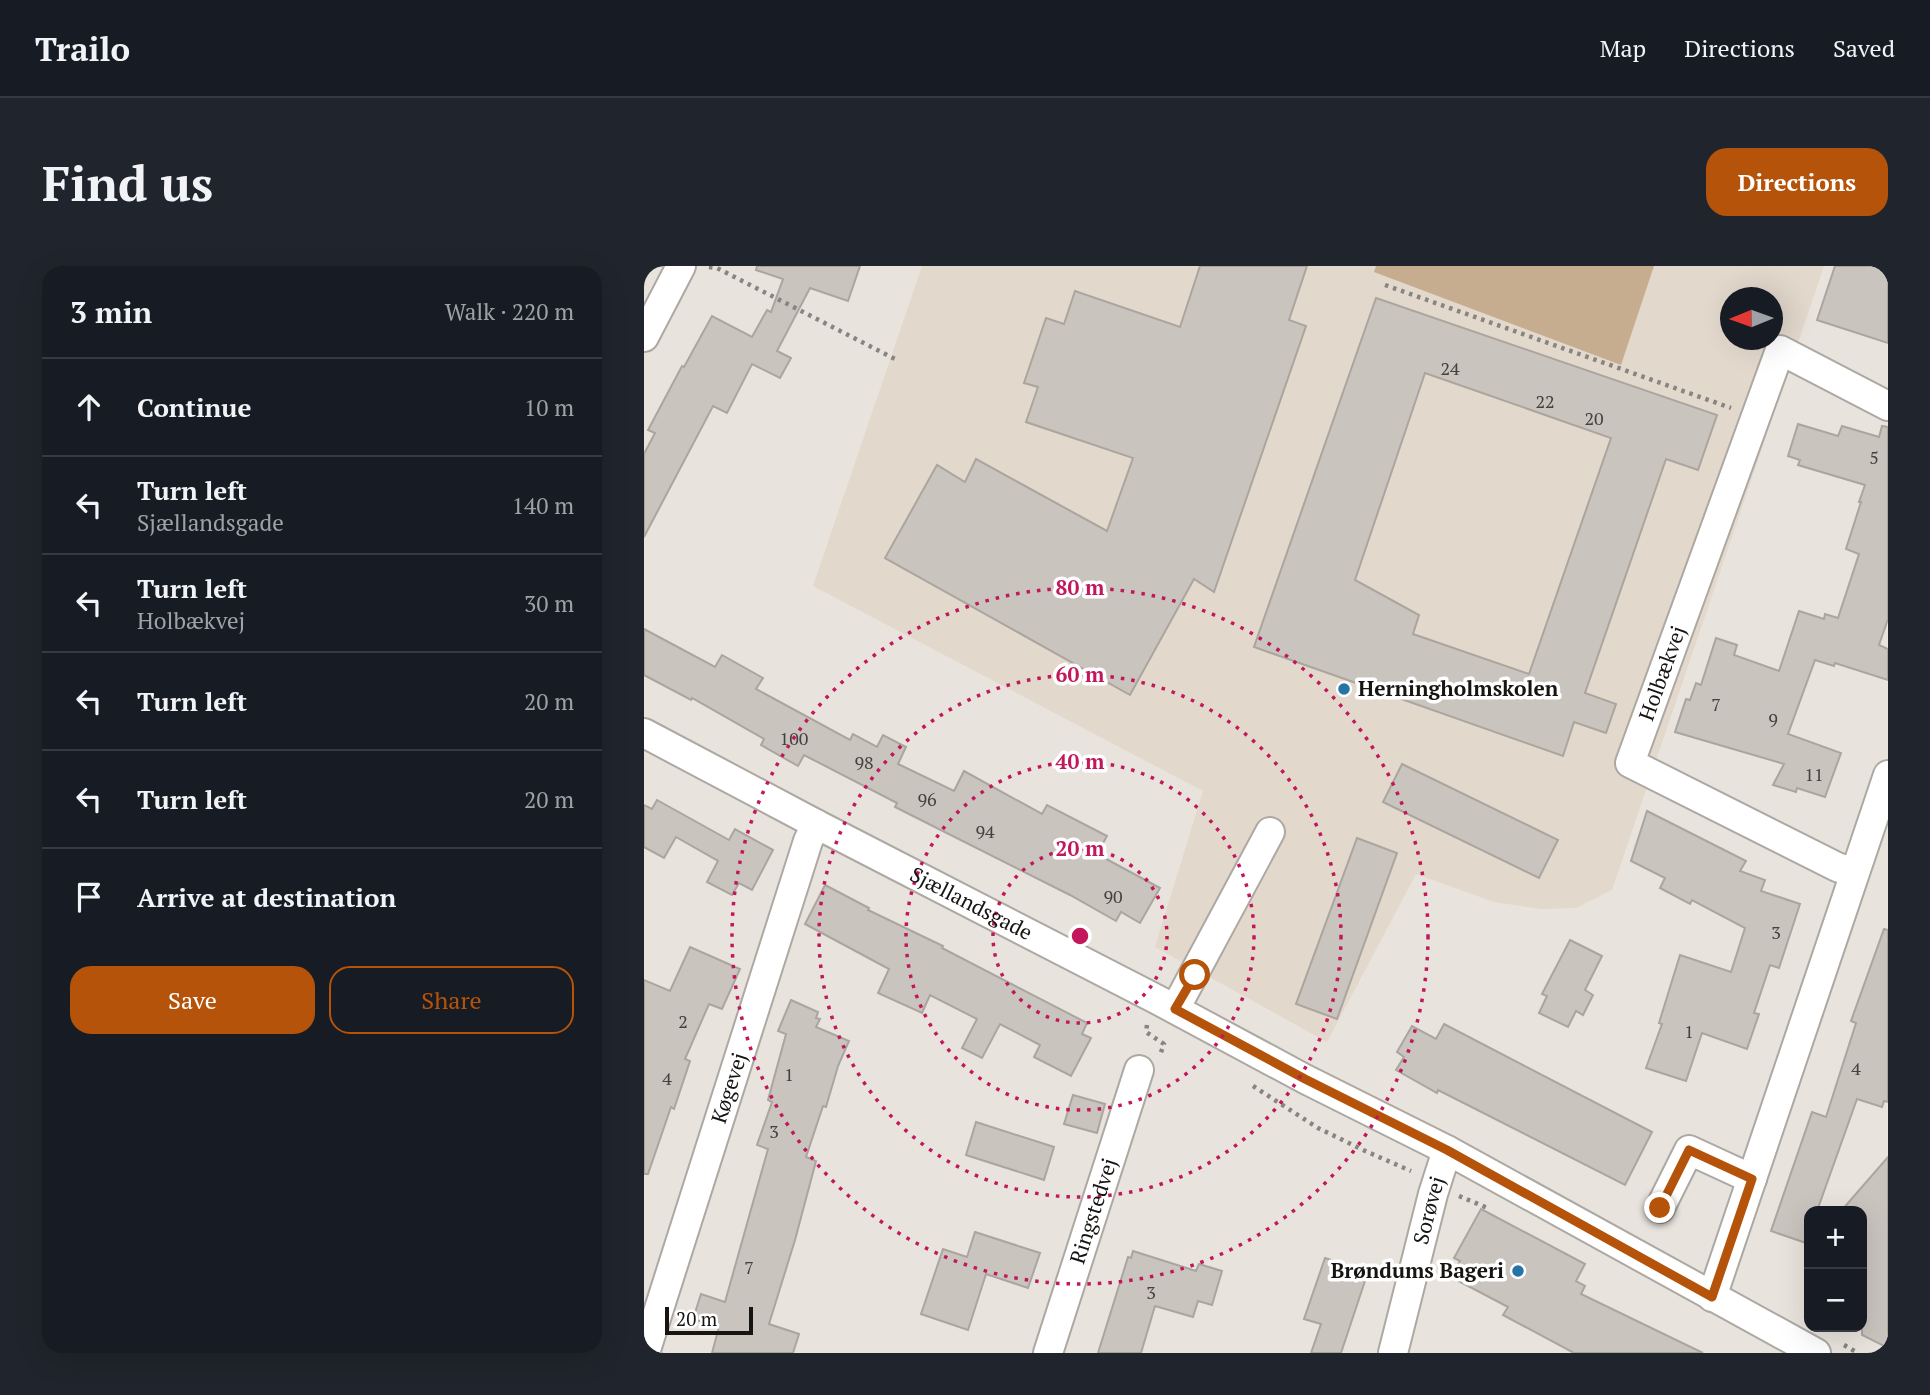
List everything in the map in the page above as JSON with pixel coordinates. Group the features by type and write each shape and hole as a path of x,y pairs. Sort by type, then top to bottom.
{"street":[{"path":"644,337 681,266"},
{"name":"Holbækvej","path":"1854,873 1837,867 1630,763 1780,350 1888,406"},
{"name":"Sjællandsgade","path":"644,733 1305,1079 1447,1150 1816,1353"},
{"path":"1712,1297 1888,775"},
{"name":"Køgevej","path":"645,1353 808,841 816,824"},
{"path":"1175,1009 1270,832"},
{"name":"Ringstedvej","path":"1048,1353 1139,1070"},
{"name":"Sorøvej","path":"1392,1353 1447,1150"},
{"path":"1660,1208 1689,1150 1752,1179"}],"path":[{"path":"704,266 717,268 899,361"},
{"path":"1385,285 1756,417"}],"shaded area":[{"name":"Herningholmskolen","path":"922,266 1824,266 1612,890 1576,908 1541,909 1494,902 1416,874 1327,1042 1155,947 1203,791 813,586"},
{"path":"1376,266 1654,266 1621,365 1374,272"}],"building":[{"path":"757,266 860,266 848,301 810,288 777,351 791,358 780,378 752,364 727,413 713,406 644,537 644,454 655,433 648,430 712,316 752,337 767,310 771,312 783,279 756,270"},
{"path":"1200,266 1307,266 1289,320 1306,326 1214,592 1194,579 1130,695 885,558 937,465 965,482 976,459 1107,531 1133,458 1026,422 1038,387 1024,383 1046,318 1064,324 1075,291 1180,327"},
{"path":"1835,266 1888,266 1888,343 1817,320"},
{"path":"1376,298 1717,415 1698,470 1666,459 1585,693 1616,704 1606,733 1574,722 1563,756 1254,647","holes":["1425,373 1611,438 1529,674 1413,634 1419,615 1355,580"]},
{"path":"1798,424 1838,436 1842,426 1879,437 1882,426 1888,427 1888,619 1879,645 1888,649 1888,680 1835,663 1834,666 1815,660 1788,734 1841,753 1825,797 1797,788 1796,792 1773,785 1784,764 1675,732 1686,699 1690,700 1696,683 1701,685 1716,638 1737,645 1734,655 1779,671 1799,611 1824,619 1825,614 1838,618 1859,554 1846,549 1865,485 1798,465 1800,460 1788,456"},
{"path":"644,629 715,667 722,655 763,678 756,689 850,740 853,734 877,747 883,735 906,747 898,764 954,791 964,771 1042,814 1047,805 1107,836 1097,854 1160,888 1140,923 1121,912 1116,921 895,807 897,803 804,755 798,766 761,745 764,739 692,698 691,700 644,675"},
{"path":"1402,764 1558,840 1539,878 1383,802"},
{"path":"657,800 729,840 735,829 773,850 752,890 739,883 732,895 707,882 718,861 676,837 664,858 644,847 644,805 652,809"},
{"path":"1647,811 1746,861 1740,871 1765,880 1761,891 1800,904 1779,968 1770,965 1754,1013 1759,1014 1747,1049 1702,1033 1686,1081 1646,1068 1662,1024 1659,1023 1680,955 1731,972 1745,928 1692,900 1690,904 1660,888 1665,878 1631,861"},
{"path":"1357,838 1397,853 1337,1019 1296,1004"},
{"path":"825,885 1087,1023 1082,1034 1091,1038 1071,1076 1034,1057 1040,1045 1000,1024 982,1058 962,1048 977,1019 930,995 922,1013 878,993 889,969 805,924"},
{"path":"1884,929 1888,930 1888,1102 1884,1101 1882,1107 1857,1099 1819,1206 1804,1206 1804,1242 1771,1231 1812,1112 1826,1117 1856,1023 1851,1021"},
{"path":"1570,940 1602,956 1585,990 1593,995 1583,1015 1576,1011 1568,1027 1539,1013 1547,996 1542,994"},
{"path":"690,947 740,969 722,1009 709,1004 685,1059 690,1061 674,1109 671,1107 648,1174 644,1174 644,980 670,991"},
{"path":"791,1000 818,1012 816,1018 820,1019 816,1027 849,1041 806,1157 816,1161 769,1324 799,1334 793,1353 712,1353 719,1327 693,1319 701,1294 725,1302 768,1149 757,1145 772,1102 768,1100 786,1034 778,1031"},
{"path":"1444,1024 1652,1132 1625,1185 1438,1090 1437,1093 1396,1070 1404,1057 1397,1052 1412,1026 1436,1039"},
{"path":"1073,1095 1105,1104 1097,1133 1064,1124"},
{"path":"976,1122 1054,1147 1044,1180 966,1155"},
{"path":"1888,1157 1888,1348 1862,1335 1862,1332 1867,1332 1867,1206 1845,1206"},
{"name":"Brøndums Bageri","path":"1481,1209 1585,1264 1576,1281 1585,1286 1581,1294 1703,1353 1574,1353 1503,1315 1508,1307 1451,1277 1460,1261 1454,1258"},
{"path":"975,1232 1040,1253 1028,1288 986,1274 968,1330 921,1314 943,1249 967,1257"},
{"path":"1133,1251 1196,1271 1199,1264 1222,1271 1212,1305 1198,1301 1193,1317 1155,1306 1141,1353 1098,1353 1128,1257 1131,1258"},
{"path":"1325,1258 1368,1272 1341,1353 1311,1353 1321,1324 1304,1319"}],"place":[{"name":"Herningholmskolen","path":"1344,689"},
{"name":"Brøndums Bageri","path":"1518,1271"}],"route":[{"path":"1195,975 1175,1009 1305,1079 1447,1150 1712,1297 1752,1179 1689,1150 1660,1208"}]}
